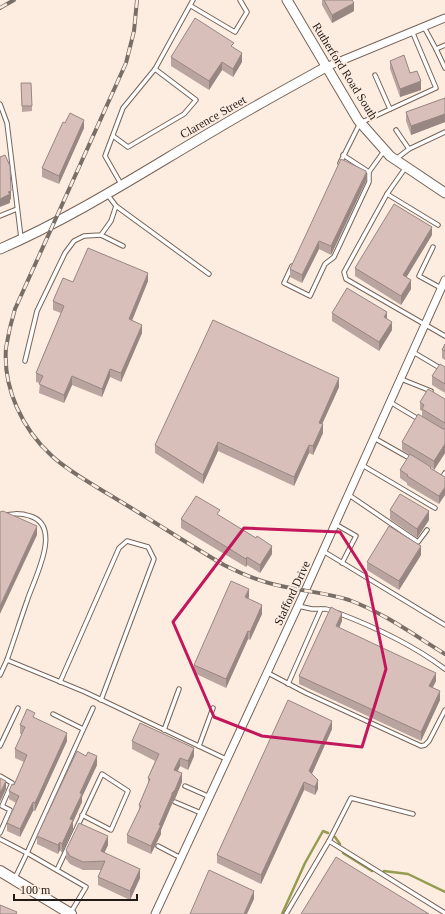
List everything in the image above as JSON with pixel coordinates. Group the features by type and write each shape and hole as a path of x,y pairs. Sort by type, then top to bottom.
{"main road":[{"path":"0,871 71,914"}],"street":[{"name":"Rutherford Road South","path":"287,0 360,123 384,150 406,167 445,193"},
{"name":"Clarence Street","path":"0,249 21,240 107,193 218,127 326,67 445,18"},
{"name":"Stafford Drive","path":"155,914 268,673 445,280"}],"lane":[{"path":"121,185 105,156 112,136 123,108 155,69 193,0"},
{"path":"191,6 234,32 247,12 240,0"},
{"path":"424,27 445,68"},
{"path":"338,168 343,155 360,123 436,88 412,31"},
{"path":"436,49 445,45"},
{"path":"112,136 128,146 184,114 196,100 155,69"},
{"path":"375,76 390,109"},
{"path":"0,104 7,123 21,240"},
{"path":"396,130 409,149"},
{"path":"395,159 409,149 445,132"},
{"path":"294,262 284,283 310,296 325,264 334,257 369,182 369,172 384,150"},
{"path":"343,155 369,172"},
{"path":"406,167 387,194 344,272 346,279 445,336"},
{"path":"107,193 116,206 209,274"},
{"path":"387,194 438,225"},
{"path":"101,235 111,221 116,206"},
{"path":"0,216 17,209"},
{"path":"25,361 37,311 65,253 74,241 84,236 101,235 123,246"},
{"path":"433,247 419,276 442,288"},
{"path":"413,352 445,371"},
{"path":"401,379 433,393"},
{"path":"390,402 427,424"},
{"path":"374,438 415,462"},
{"path":"362,465 435,508"},
{"path":"436,474 442,478 445,473"},
{"path":"349,495 418,542 427,530"},
{"path":"0,517 5,515 24,514 36,518 44,526 45,535 45,546 41,566 27,601 7,660 0,675"},
{"path":"335,524 356,536 342,563"},
{"path":"60,682 119,548 127,541 148,547 154,558 101,700"},
{"path":"323,551 445,625"},
{"path":"298,606 312,609 326,609 367,624 432,659 445,669"},
{"path":"288,684 322,609"},
{"path":"7,660 101,700 227,760"},
{"path":"268,673 288,684 421,746 425,745 429,741 445,710"},
{"path":"164,730 179,689"},
{"path":"0,746 18,708"},
{"path":"15,880 93,708"},
{"path":"199,746 213,708"},
{"path":"52,714 84,729"},
{"path":"57,870 82,815 102,774 128,791 110,830 82,815"},
{"path":"0,776 12,783 2,806 10,810 0,833"},
{"path":"185,786 210,797"},
{"path":"286,914 329,841 351,798 413,814"},
{"path":"175,802 202,814"},
{"path":"0,839 86,887 71,914"},
{"path":"329,841 445,913"},
{"path":"158,846 181,858"}],"highlighted area":[{"path":"244,528 340,532 366,573 386,669 362,747 262,736 214,717 173,622"}],"building":[{"path":"324,0 352,0 354,3 332,15"},
{"path":"195,18 234,43 231,46 242,53 233,69 222,62 209,81 171,57"},
{"path":"404,55 410,73 417,71 421,81 400,89 390,61"},
{"path":"21,83 31,83 32,106 22,106"},
{"path":"445,98 445,114 411,126 406,112"},
{"path":"70,113 84,120 59,176 42,168 63,122 65,123"},
{"path":"5,155 10,166 11,191 8,192 10,194 0,199 0,157"},
{"path":"341,159 366,171 366,173 331,246 319,241 302,275 290,269"},
{"path":"394,204 432,227 403,275 411,280 401,296 355,268"},
{"path":"88,248 148,273 129,319 142,325 121,373 110,369 102,389 72,376 64,395 39,384 43,376 36,373 64,306 53,301 63,278 73,282"},
{"path":"347,288 387,312 384,317 392,322 379,342 332,313"},
{"path":"213,320 339,378 319,423 323,424 313,446 309,445 294,477 218,442 203,475 155,445"},
{"path":"445,344 445,351 442,350"},
{"path":"440,364 445,367 445,384 432,376"},
{"path":"428,389 445,399 445,423 422,409 424,405 420,402"},
{"path":"418,414 445,429 445,444 434,461 402,442"},
{"path":"410,454 445,477 445,487 439,496 400,470"},
{"path":"400,494 429,511 417,529 390,510"},
{"path":"196,496 220,510 217,514 272,546 260,565 247,557 246,559 181,519"},
{"path":"3,511 37,526 0,606 0,512"},
{"path":"389,526 421,546 399,581 367,562"},
{"path":"231,581 249,589 245,597 262,605 250,632 248,631 226,679 194,665"},
{"path":"331,607 342,613 336,626 436,673 429,686 440,691 421,732 299,676"},
{"path":"288,700 332,721 309,771 318,780 315,787 304,782 261,875 217,855"},
{"path":"27,709 35,713 33,717 67,733 35,803 33,802 20,829 7,823 19,796 9,791 12,784 14,785 27,755 15,749 25,727 20,725"},
{"path":"140,723 194,748 188,761 180,758 174,770 182,773 175,790 172,793 159,825 161,825 151,846 127,835 141,806 139,805 150,779 148,778 159,754 132,741"},
{"path":"77,751 86,756 88,752 97,756 70,819 73,820 62,844 60,842 58,845 37,836"},
{"path":"0,778 6,781 0,793"},
{"path":"79,823 108,836 101,851 140,869 130,891 98,877 105,861 83,862 70,856 66,850"},
{"path":"336,857 429,914 301,914"},
{"path":"209,870 254,891 244,914 190,914"},
{"path":"0,905 17,912 16,914 0,914"}],"waterway":[{"path":"282,914 305,863 323,831 328,833"},
{"path":"335,837 340,844"},
{"path":"343,853 372,871"},
{"path":"384,871 408,874 445,892"}],"railway":[{"path":"0,8 14,0"},
{"path":"137,0 134,31 126,63 15,309 6,348 6,363 11,393 23,421 41,445 68,469 224,565 244,575 266,582 349,600 362,605 387,618 445,654"}]}
